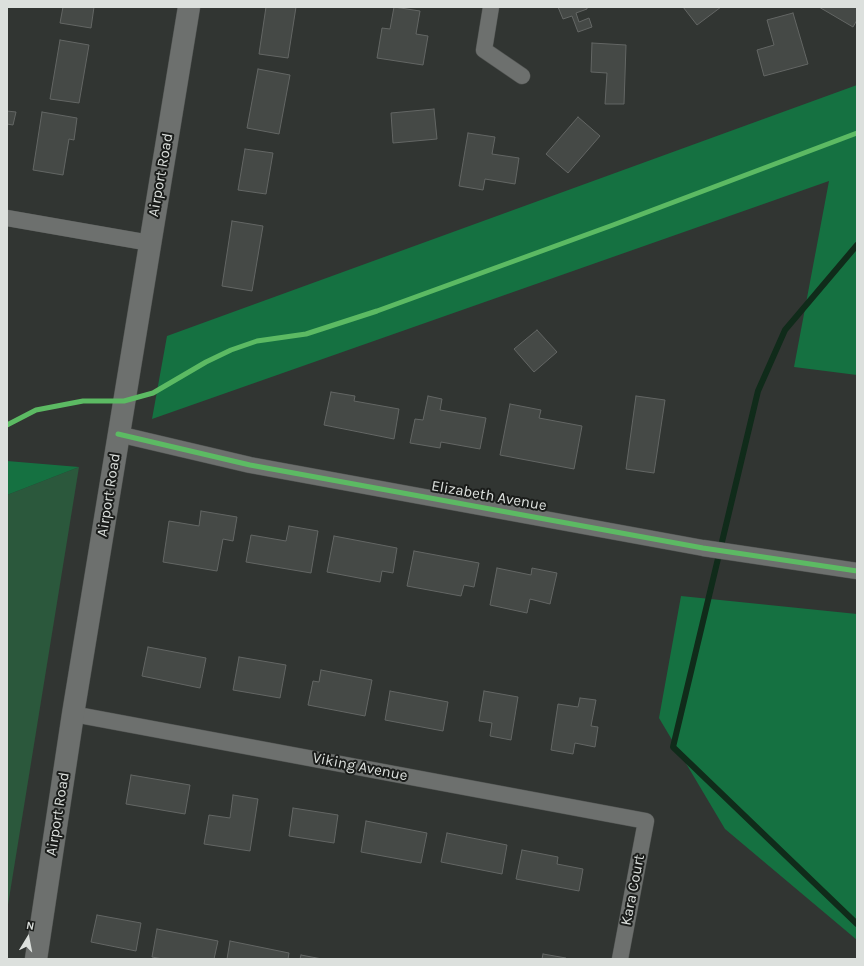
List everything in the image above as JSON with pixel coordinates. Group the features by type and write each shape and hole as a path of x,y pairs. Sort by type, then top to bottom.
{"main road":[{"name":"Airport Road","path":"36,959 73,714 118,434 189,7"}],"street":[{"path":"491,7 484,50 522,76"},
{"path":"7,218 150,243"},
{"name":"Elizabeth Avenue","path":"118,434 250,465 703,548 857,570"},
{"name":"Viking Avenue","path":"73,714 646,821"},
{"name":"Kara Court","path":"620,959 646,821"}],"green space":[{"path":"857,85 857,375 794,367 829,181 152,419 167,336"},
{"path":"7,461 79,467 7,495"},
{"path":"79,467 7,911 7,495"},
{"path":"681,596 857,614 857,940 725,829 659,718"}],"building":[{"path":"63,7 94,7 91,28 60,23"},
{"path":"266,7 296,7 288,58 259,54"},
{"path":"394,7 420,11 416,34 428,36 423,65 377,58 382,28 390,29"},
{"path":"558,7 587,7 587,9 576,13 579,22 589,18 592,27 578,32 572,16 563,19"},
{"path":"683,7 721,7 697,25"},
{"path":"819,7 857,7 857,20 853,27"},
{"path":"793,13 808,64 764,76 757,50 774,45 767,20"},
{"path":"60,40 89,45 79,103 50,99"},
{"path":"592,43 626,45 624,104 605,104 607,73 591,72"},
{"path":"258,69 290,75 279,134 247,128"},
{"path":"434,109 437,139 393,143 391,113"},
{"path":"7,111 16,112 13,125 7,124"},
{"path":"42,112 77,118 74,140 69,139 63,175 33,170"},
{"path":"578,117 600,136 568,173 546,154"},
{"path":"468,133 495,137 492,154 519,158 515,184 485,179 483,190 459,186"},
{"path":"245,149 273,153 266,194 238,190"},
{"path":"232,221 263,226 252,291 222,286"},
{"path":"537,330 557,352 534,372 514,349"},
{"path":"331,392 355,396 354,401 399,409 394,439 324,425"},
{"path":"428,396 442,399 440,410 486,418 480,449 441,442 440,448 410,443 415,419 423,420"},
{"path":"636,396 665,400 654,473 626,469"},
{"path":"510,404 541,410 539,418 582,426 574,469 500,455"},
{"path":"201,511 237,517 233,541 223,539 217,571 163,562 169,521 199,526"},
{"path":"289,526 318,531 311,573 246,562 251,535 286,541"},
{"path":"334,536 397,548 393,573 382,571 380,582 327,572"},
{"path":"414,551 479,563 474,587 464,585 461,596 407,586"},
{"path":"497,568 531,575 532,568 557,573 550,604 530,599 527,613 490,605"},
{"path":"148,647 206,658 200,688 142,676"},
{"path":"239,657 286,665 280,698 233,690"},
{"path":"321,670 372,680 365,716 308,705 313,681 319,682"},
{"path":"390,691 448,702 443,731 385,720"},
{"path":"484,691 518,697 511,740 490,736 492,723 479,721"},
{"path":"580,698 596,700 591,726 598,727 595,747 575,743 573,754 551,750 558,704 578,707"},
{"path":"131,775 190,785 185,814 126,804"},
{"path":"233,795 258,799 250,851 204,844 209,815 230,818"},
{"path":"293,808 338,815 334,843 289,836"},
{"path":"366,821 427,833 421,863 361,852"},
{"path":"447,833 507,845 502,874 441,862"},
{"path":"522,850 558,857 557,864 583,869 579,891 516,879"},
{"path":"97,915 141,923 136,951 91,942"},
{"path":"157,929 218,941 214,959 163,959 152,957"},
{"path":"230,941 289,953 288,959 227,959"},
{"path":"543,954 566,958 566,959 542,959"},
{"path":"301,955 322,959 300,959"}],"waterway":[{"path":"857,245 785,330 758,391 673,747 857,924"}],"cycle path":[{"path":"7,425 36,410 83,401 124,401 153,393 206,362 231,350 257,341 306,334 377,311 613,225 857,133"},
{"path":"118,434 250,465 703,548 857,571"}]}
